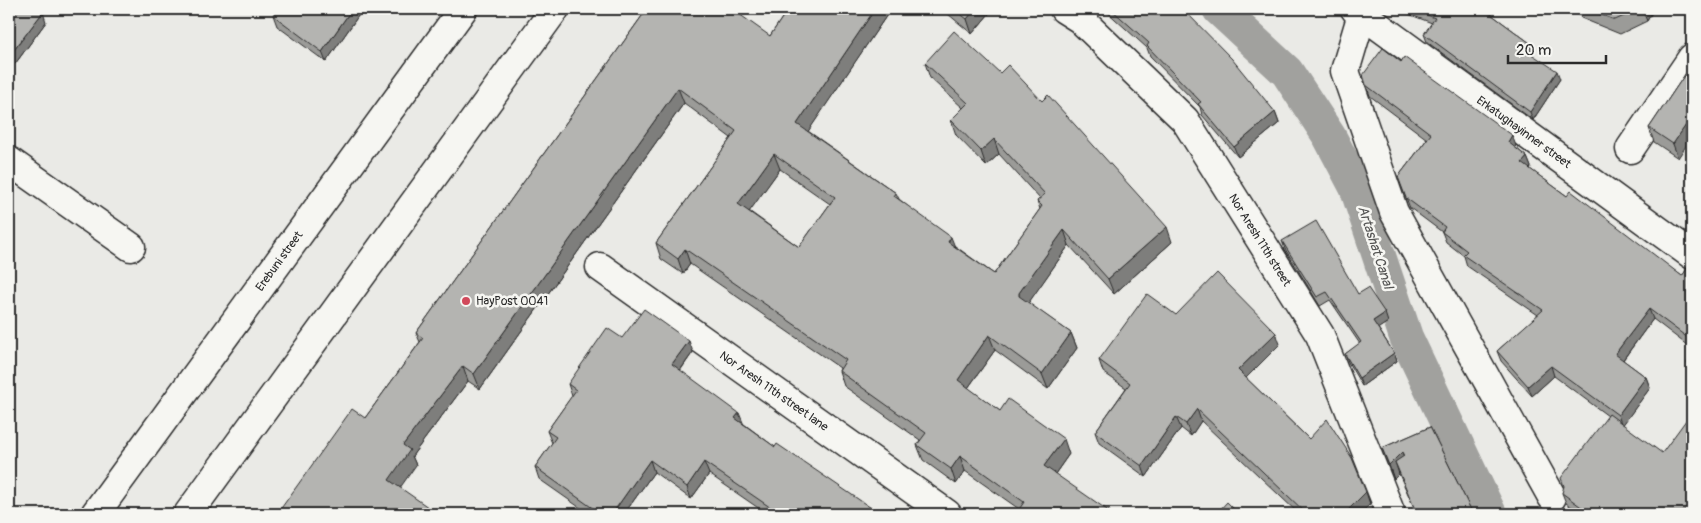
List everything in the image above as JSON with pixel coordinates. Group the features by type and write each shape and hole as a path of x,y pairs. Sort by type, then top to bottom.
{"street":[{"name":"Erebuni street","path":"94,514 463,9"},
{"path":"188,514 555,9"},
{"name":"Nor Aresh 11th street","path":"1064,9 1080,19 1185,120 1320,335 1391,514"},
{"path":"1359,11 1345,71 1394,212 1552,497"},
{"name":"Erkatughayinner street","path":"1359,11 1692,255"},
{"path":"1630,149 1692,58"},
{"path":"9,162 131,247"},
{"name":"Nor Aresh 11th street lane","path":"600,267 947,514"}],"building":[{"path":"9,9 39,9 43,12 11,54 9,52"},
{"path":"278,9 352,9 322,52 273,15"},
{"path":"647,9 732,9 770,36 788,9 875,9 797,124 896,193 894,196 951,237 948,242 994,274 1042,206 1037,201 1045,194 994,139 981,151 951,120 968,103 925,63 954,31 1000,73 1008,65 1042,101 1048,95 1167,227 1108,279 1064,230 1019,293 1019,296 1071,333 1042,374 989,335 958,380 1000,411 1008,399 1064,439 1044,466 1113,514 1016,514 1024,502 960,456 951,469 917,445 926,433 839,371 846,360 685,249 678,259 656,243 736,131 678,88 474,374 463,366 403,445 410,450 389,480 438,514 277,514 352,409 365,418 423,338 416,333","holes":["774,154 835,197 799,247 738,204"]},
{"path":"954,9 975,9 967,19"},
{"path":"1111,9 1183,9 1232,59 1275,112 1234,147 1198,104 1201,102 1147,46 1149,43"},
{"path":"1411,9 1484,9 1530,43 1527,51 1557,71 1530,112 1424,34 1435,18"},
{"path":"1586,9 1640,9 1615,20"},
{"path":"1383,48 1401,62 1404,57 1512,135 1508,142 1527,157 1522,163 1567,196 1571,191 1682,276 1692,262 1692,341 1649,309 1615,354 1646,377 1618,415 1551,366 1528,386 1497,351 1543,310 1463,255 1467,251 1442,232 1445,227 1406,198 1398,177 1431,134 1366,85 1363,75"},
{"path":"1692,64 1692,116 1673,144 1649,128"},
{"path":"1316,221 1358,294 1368,288 1385,313 1373,321 1394,353 1359,378 1345,354 1361,342 1327,292 1317,297 1282,241"},
{"path":"1217,273 1276,333 1238,370 1309,439 1327,419 1352,458 1366,492 1344,514 1307,514 1197,409 1186,424 1176,417 1142,466 1095,432 1130,383 1099,360 1147,294 1176,315"},
{"path":"644,309 689,341 672,364 739,413 735,418 775,447 777,444 880,514 780,514 704,462 687,487 650,460 612,514 601,514 535,467 556,437 547,431 576,390 568,384 607,328 622,338"},
{"path":"1692,355 1692,367 1687,363"},
{"path":"1692,412 1692,514 1591,514 1562,493 1564,486 1561,478 1609,414 1662,453"},
{"path":"1430,427 1473,514 1414,514 1416,512 1395,462 1404,456 1402,452 1389,465 1382,448"},
{"path":"1227,502 1239,514 1216,514"}],"waterway":[{"name":"Artashat Canal","path":"1219,9 1287,72 1329,136 1356,187 1406,337 1490,514"}],"place":[{"name":"HayPost 0041","path":"466,301"}]}
